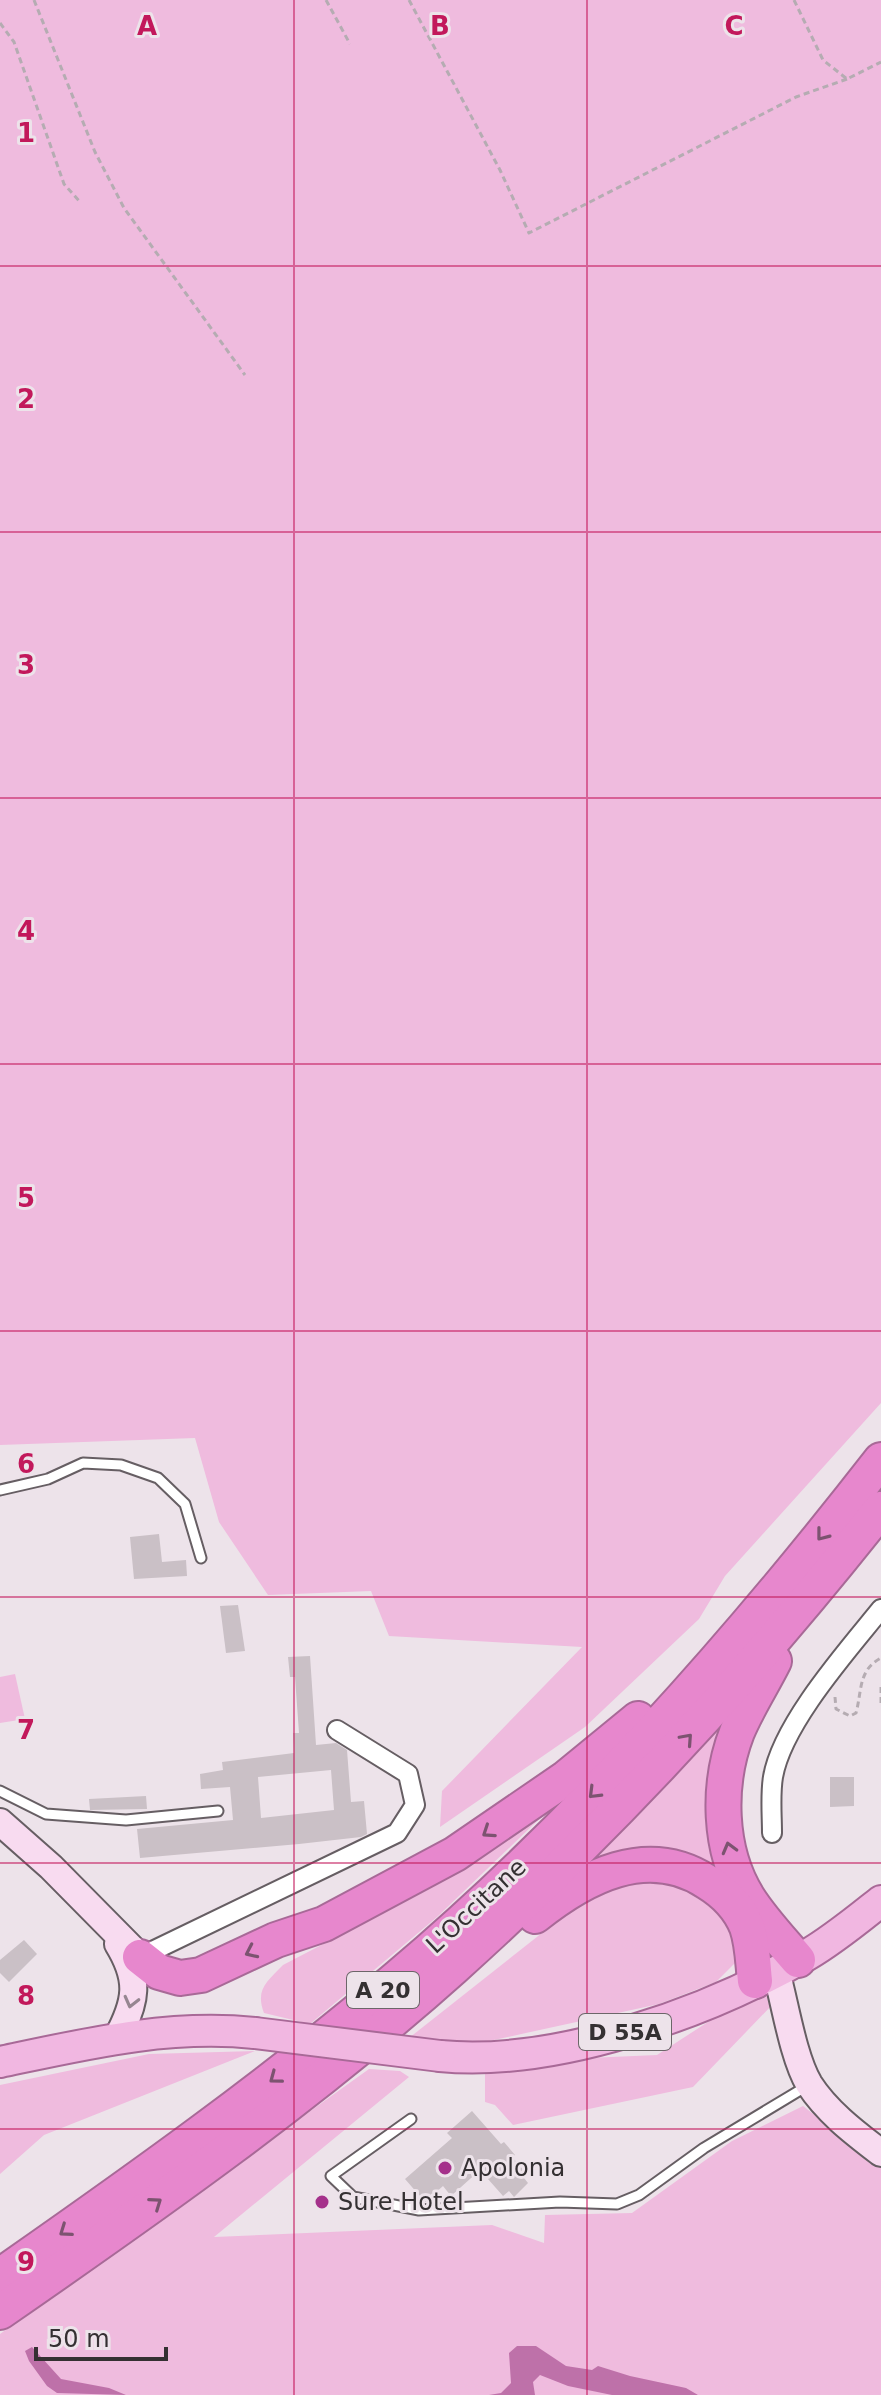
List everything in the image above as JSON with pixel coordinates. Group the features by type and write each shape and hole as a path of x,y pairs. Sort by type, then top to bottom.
{"highway":[{"name":"L'Occitane","path":"0,2276 220,2120 300,2059 399,1976 534,1853 665,1718 800,1564 881,1460"},
{"name":"L'Occitane","path":"0,2312 161,2200 278,2113 451,1970 666,1762 800,1612 881,1509"},
{"path":"776,1971 726,1840 723,1807 727,1763 738,1731 800,1612"},
{"path":"140,1957 159,1972 180,1978 201,1975 276,1940 324,1924 455,1854 566,1778 619,1737 693,1665 722,1652"},
{"path":"451,1970 485,1956 569,1891 593,1878 614,1869 651,1864 686,1871 723,1892 739,1910 753,1947 776,1971"}],"main road":[{"name":"D 55A","path":"0,2062 117,2038 230,2031 440,2056 502,2056 588,2042 671,2018 776,1971 881,1901"}],"street":[{"path":"772,1833 772,1778 780,1754 822,1682 881,1609"},
{"path":"0,1822 51,1867 140,1957 397,1833 415,1805 408,1774 337,1730"},
{"path":"102,1917 129,1962 135,1986 131,2008 117,2038"},
{"path":"776,1971 801,2064 810,2084 841,2122 881,2153"}],"lane":[{"path":"0,1490 48,1479 83,1463 121,1465 158,1478 185,1504 201,1558"},
{"path":"0,1791 46,1814 126,1820 218,1811"},
{"path":"411,2119 331,2176 353,2197 419,2210 560,2202 617,2204 639,2195 704,2148 810,2084"}],"path":[{"path":"34,0 95,152 124,208 245,375"},
{"path":"326,0 350,44"},
{"path":"409,0 500,170 529,233 796,97 847,79 881,62"},
{"path":"794,0 823,60 847,79"},
{"path":"0,23 14,42 64,184 80,202"},
{"path":"835,1693 833,1702 836,1709 850,1716 856,1713 862,1675 881,1658"},
{"path":"881,1687 881,1703"}],"shaded area":[{"path":"0,0 881,0 881,1403 725,1576 699,1619 585,1727 440,1827 442,1791 582,1647 389,1636 371,1591 268,1595 219,1522 195,1438 0,1445"},
{"path":"15,1674 25,1719 0,1723 0,1677"},
{"path":"743,1703 735,1890 693,1860 576,1875"},
{"path":"585,1775 437,1917 310,2024 264,2013 262,1992 283,1965 427,1890"},
{"path":"658,1872 734,1914 737,1961 716,1982 659,2004 480,2043 409,2038 599,1888"},
{"path":"762,1987 774,2003 693,2087 513,2125 495,2105 485,2102 485,2074 565,2059 657,2055"},
{"path":"255,2051 44,2135 0,2174 0,2085 149,2054"},
{"path":"369,2069 400,2071 409,2077 214,2237 492,2225 544,2243 545,2215 632,2213 732,2141 803,2106 881,2167 881,2395 0,2395 0,2334"},
{"path":"517,2346 536,2346 566,2366 592,2370 598,2366 686,2388 698,2395 612,2395 568,2386 540,2375 533,2382 535,2395 489,2395 501,2393 511,2383 509,2353"},
{"path":"32,2347 61,2379 109,2388 126,2395 57,2393 47,2386 29,2361 25,2351"}],"building":[{"path":"159,1534 162,1562 186,1560 187,1576 134,1579 130,1537"},
{"path":"238,1605 245,1651 226,1653 220,1606"},
{"path":"310,1656 316,1745 336,1743 347,1750 351,1802 364,1801 367,1834 299,1844 140,1858 137,1829 233,1820 230,1787 201,1789 200,1774 223,1770 222,1762 294,1753 293,1733 299,1733 295,1677 290,1677 288,1657","holes":["331,1770 334,1810 261,1818 258,1777"]},
{"path":"830,1777 854,1777 854,1806 830,1807"},
{"path":"146,1796 147,1809 90,1810 89,1799"},
{"path":"24,1940 37,1954 9,1982 0,1973 0,1960"},
{"path":"472,2111 515,2155 512,2157 528,2175 524,2178 528,2183 514,2197 509,2191 503,2196 480,2170 451,2196 443,2186 425,2202 405,2179 452,2138 447,2133"}],"place":[{"name":"Apolonia","path":"445,2168"},
{"name":"Sure Hotel","path":"322,2202"}]}
